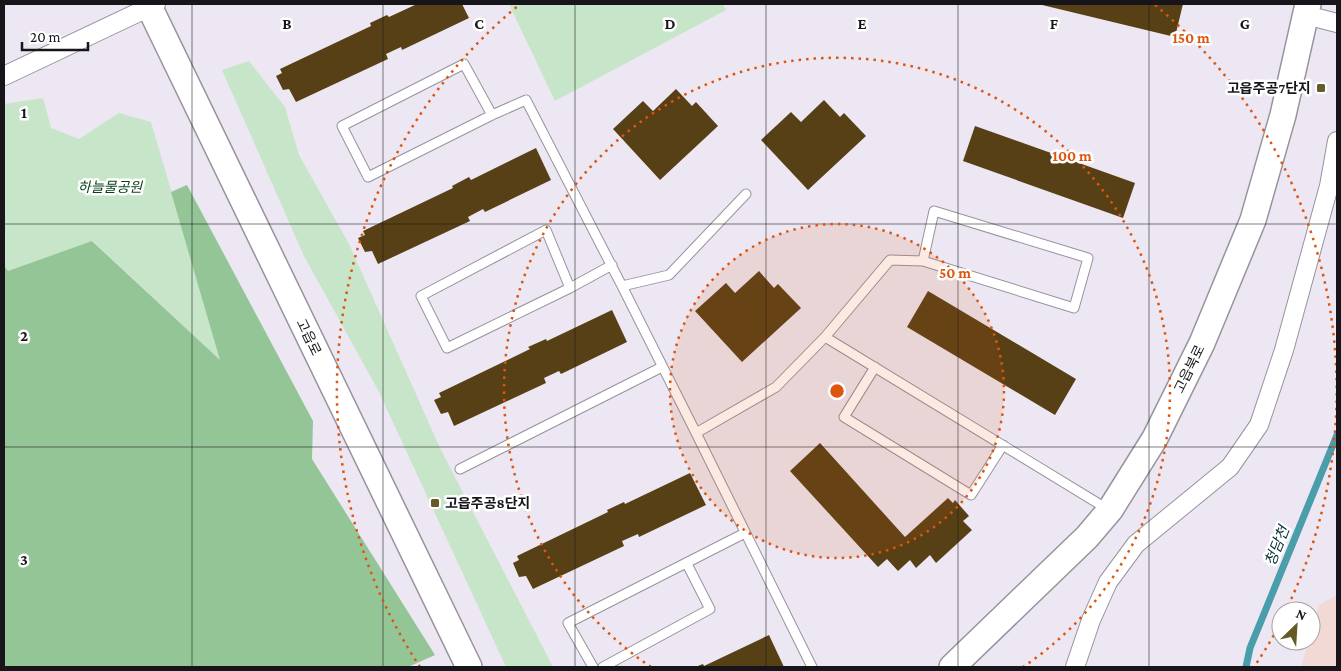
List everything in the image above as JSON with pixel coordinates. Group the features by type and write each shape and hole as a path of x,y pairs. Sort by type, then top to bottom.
{"street":[{"name":"고읍로","path":"4,76 151,5 469,667"},
{"path":"1307,10 1337,24"},
{"name":"고읍북로","path":"952,667 1080,544 1110,510 1155,438 1202,343 1253,220 1283,115 1307,10"},
{"path":"1075,667 1090,620 1108,582 1136,544 1230,467 1259,425 1284,350 1329,186 1337,141"}],"lane":[{"path":"492,115 464,64 342,126 368,177 526,100 612,265 812,667"},
{"path":"622,286 668,275 746,194"},
{"path":"696,433 776,387 825,337 890,260 922,261 1074,308 1088,258 934,211 922,261"},
{"path":"570,288 546,230 421,296 447,348 570,288 612,265"},
{"path":"825,337 1110,510"},
{"path":"460,469 662,367"},
{"path":"875,367 844,417 971,494 1003,445"},
{"path":"593,667 568,622 745,534"},
{"path":"603,667 710,610 687,564"}],"shaded area":[{"path":"1337,595 1337,667 1301,667 1305,651 1321,651 1321,604"}],"green space":[{"path":"509,4 723,4 726,10 555,101"},
{"path":"249,61 285,107 299,155 349,244 440,448 553,667 506,667 379,392 304,256 222,70"},
{"name":"하늘물공원","path":"43,98 51,128 79,139 119,113 151,122 221,361 93,241 8,271 4,266 4,104"},
{"path":"187,185 313,421 312,459 435,655 408,667 4,667 4,266 8,271 92,241 220,360 171,192"}],"building":[{"path":"417,4 462,4 469,18 402,50 401,47 386,54 388,59 296,102 289,89 283,90 276,76 282,73 280,69 371,26 370,23 387,15 389,17"},
{"path":"1038,4 1183,4 1175,37"},
{"path":"676,89 692,106 696,102 718,126 660,180 613,129 643,101 653,111"},
{"path":"824,100 840,117 844,113 866,136 808,190 761,140 791,112 801,122"},
{"path":"975,126 1135,183 1123,218 963,161"},
{"path":"536,148 551,180 485,212 483,209 468,217 470,221 378,264 372,251 365,252 358,238 365,235 363,231 453,188 452,186 469,177 471,180"},
{"path":"759,271 774,288 778,284 801,308 742,362 695,311 726,283 735,293"},
{"path":"928,291 1076,379 1055,415 907,327"},
{"path":"612,310 627,342 561,374 559,371 544,378 546,383 454,426 448,412 441,414 434,400 441,397 439,393 530,349 528,347 546,339 547,341"},
{"path":"820,443 905,537 948,498 953,503 955,500 969,516 963,521 972,530 936,563 930,555 916,568 910,560 898,571 887,559 878,567 790,471"},
{"path":"690,473 706,505 639,537 638,534 622,541 624,546 533,589 526,576 519,577 513,563 519,560 517,556 608,512 607,510 624,502 625,504"},
{"path":"769,635 784,667 695,667 703,664 704,666"}],"waterway":[{"name":"청담천","path":"1246,667 1250,648 1337,435"}],"place":[{"name":"고읍주공7단지","path":"1321,88"},
{"name":"고읍주공8단지","path":"435,503"}]}
